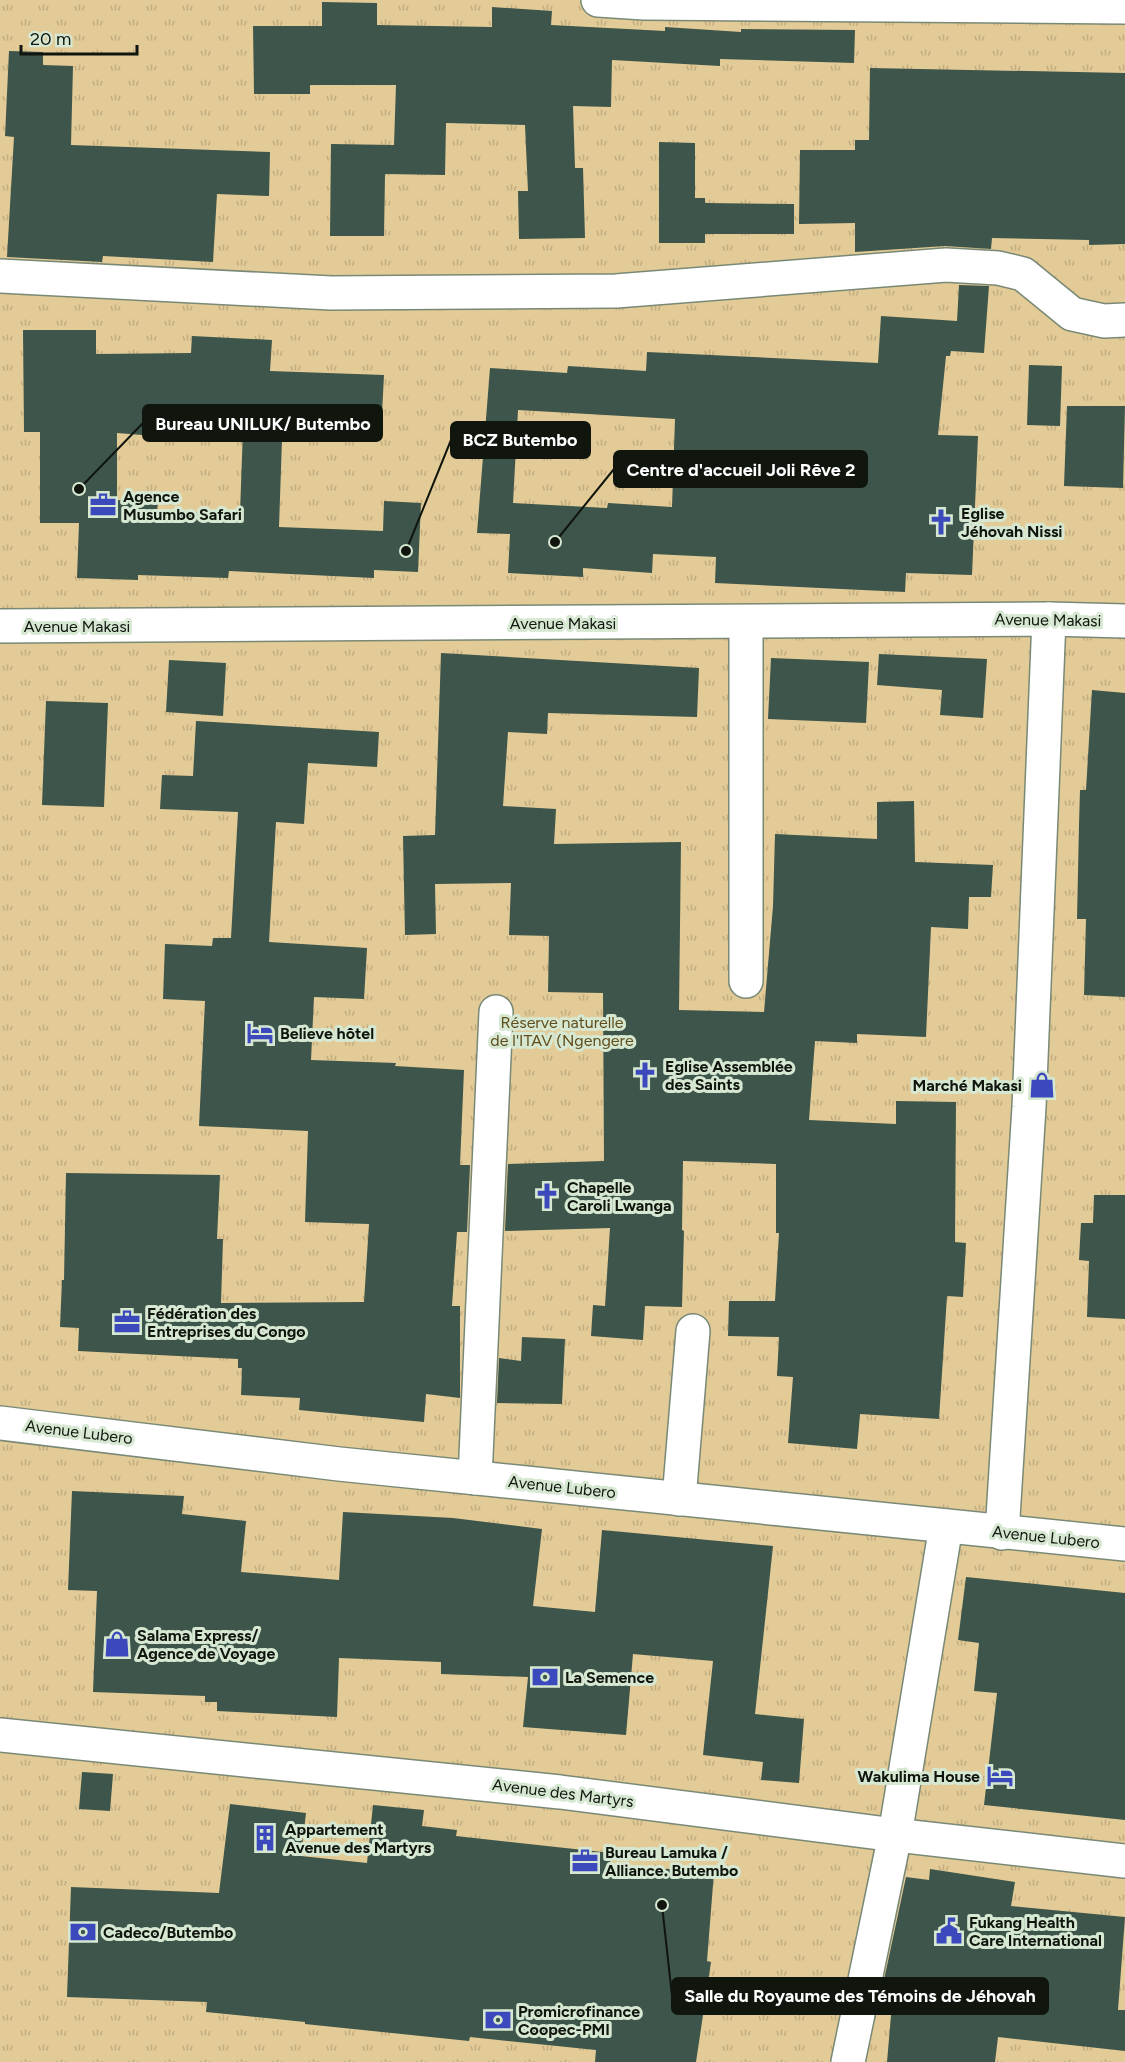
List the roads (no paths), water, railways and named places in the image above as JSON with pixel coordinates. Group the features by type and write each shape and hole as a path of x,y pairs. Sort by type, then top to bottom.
{"street":[{"path":"598,0 644,3 1125,7"},
{"path":"0,276 331,293 616,291 946,265 998,268 1023,274 1072,314 1104,321 1125,320"},
{"path":"1002,1533 1029,1107 1049,619"},
{"name":"Avenue Makasi","path":"0,626 1049,619 1125,621"},
{"path":"746,621 746,981"},
{"path":"475,1478 496,1012"},
{"path":"679,1499 693,1331"},
{"name":"Avenue Lubero","path":"0,1423 475,1478 1125,1544"},
{"path":"848,2062 895,1835 946,1526"},
{"name":"Avenue des Martyrs","path":"0,1735 560,1792 895,1835 1125,1861"}],"place":[{"name":"Bureau UNILUK/ Butembo","path":"79,489"},
{"name":"Agence Musumbo Safari","path":"103,505"},
{"name":"Eglise Jéhovah Nissi","path":"941,522"},
{"name":"Centre d'accueil Joli Rêve 2","path":"555,542"},
{"name":"BCZ Butembo","path":"406,551"},
{"name":"Believe hôtel","path":"260,1033"},
{"name":"Eglise Assemblée des Saints","path":"645,1075"},
{"name":"Marché Makasi","path":"1042,1085"},
{"name":"Chapelle Caroli Lwanga","path":"547,1196"},
{"name":"Fédération des Entreprises du Congo","path":"127,1322"},
{"name":"Salama Express/ Agence de Voyage","path":"117,1644"},
{"name":"La Semence","path":"545,1677"},
{"name":"Wakulima House","path":"1000,1776"},
{"name":"Appartement Avenue des Martyrs","path":"265,1838"},
{"name":"Bureau Lamuka / Alliance. Butembo","path":"585,1861"},
{"name":"Salle du Royaume des Témoins de Jéhovah","path":"662,1905"},
{"name":"Fukang Health Care International","path":"949,1931"},
{"name":"Cadeco/Butembo","path":"83,1932"},
{"name":"Promicrofinance Coopec-PMI","path":"498,2020"}],"park label":[{"name":"Réserve naturelle de l'ITAV (Ngengere","path":"562,1031"}]}
